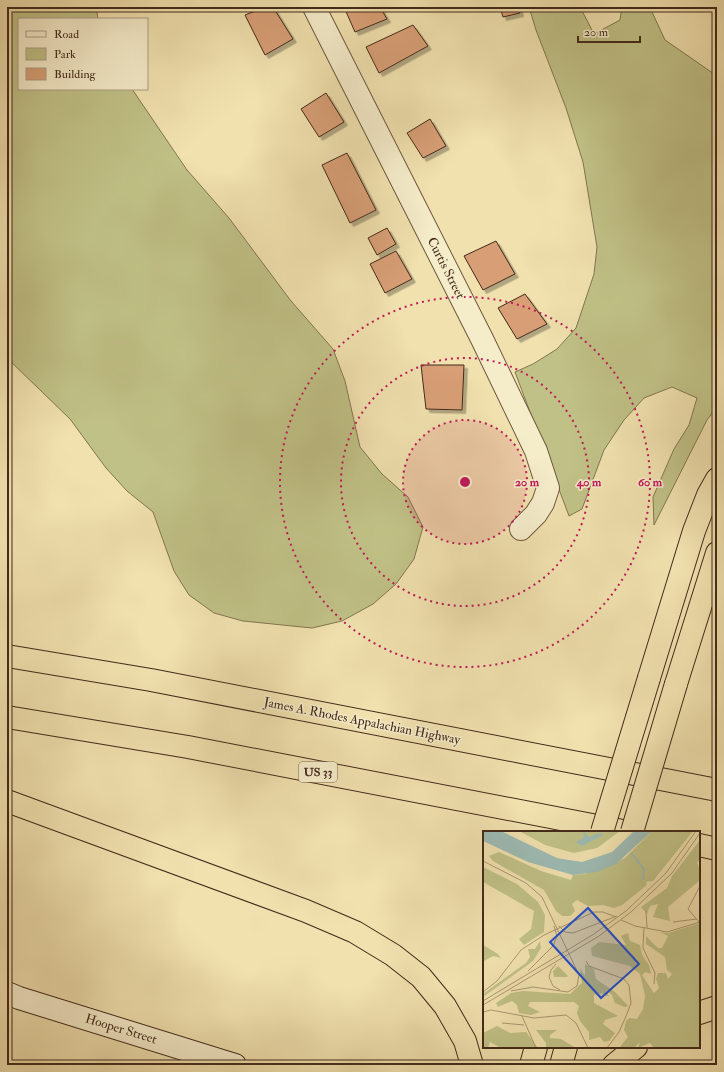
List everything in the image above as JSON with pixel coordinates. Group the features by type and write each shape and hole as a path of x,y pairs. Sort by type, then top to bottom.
{"highway":[{"path":"602,831 694,531 708,495 717,479"},
{"path":"632,831 717,553"},
{"name":"James A. Rhodes Appalachian Highway","path":"7,656 151,680 714,788"},
{"name":"US 33","path":"7,717 188,747 623,831"},
{"path":"7,801 306,911 355,932 394,955 421,977 445,1006 465,1041 472,1065"},
{"path":"700,846 717,849"},
{"path":"700,1013 717,1007"},
{"path":"531,1065 536,1048"},
{"path":"561,1065 566,1048"},
{"path":"614,1065 635,1048"}],"street":[{"name":"Curtis Street","path":"314,7 482,338 536,451 548,488 543,503 536,514 521,528"},
{"name":"Hooper Street","path":"7,992 19,998 235,1065"}],"green space":[{"path":"7,7 96,7 98,18 18,18 18,90 133,90 187,170 229,218 291,301 333,349 345,381 360,447 382,474 408,497 423,527 414,559 396,584 373,604 342,621 312,628 243,621 214,613 189,595 174,571 153,512 127,491 106,468 70,419 7,358"},
{"path":"529,7 580,7 594,34 620,20 622,7 652,7 652,12 665,40 717,76 717,407 707,420 654,525 653,497 674,449 689,425 697,398 672,387 644,398 624,420 604,450 582,509 569,516 515,372 533,364 557,349 576,328 594,274 597,247 583,162 566,108 536,30"}],"building":[{"path":"266,7 273,7 293,39 265,55 245,15"},
{"path":"344,7 380,7 387,19 355,32"},
{"path":"500,7 519,7 520,13 503,17"},
{"path":"413,25 428,46 379,73 366,47"},
{"path":"326,93 344,122 319,137 301,109"},
{"path":"430,119 446,146 423,158 407,133"},
{"path":"347,153 376,210 350,223 322,165"},
{"path":"387,228 396,244 377,255 368,238"},
{"path":"496,241 515,274 483,290 464,256"},
{"path":"396,251 412,279 385,293 370,264"},
{"path":"525,294 547,324 517,339 498,308"},
{"path":"421,365 464,365 462,410 426,409"}]}
